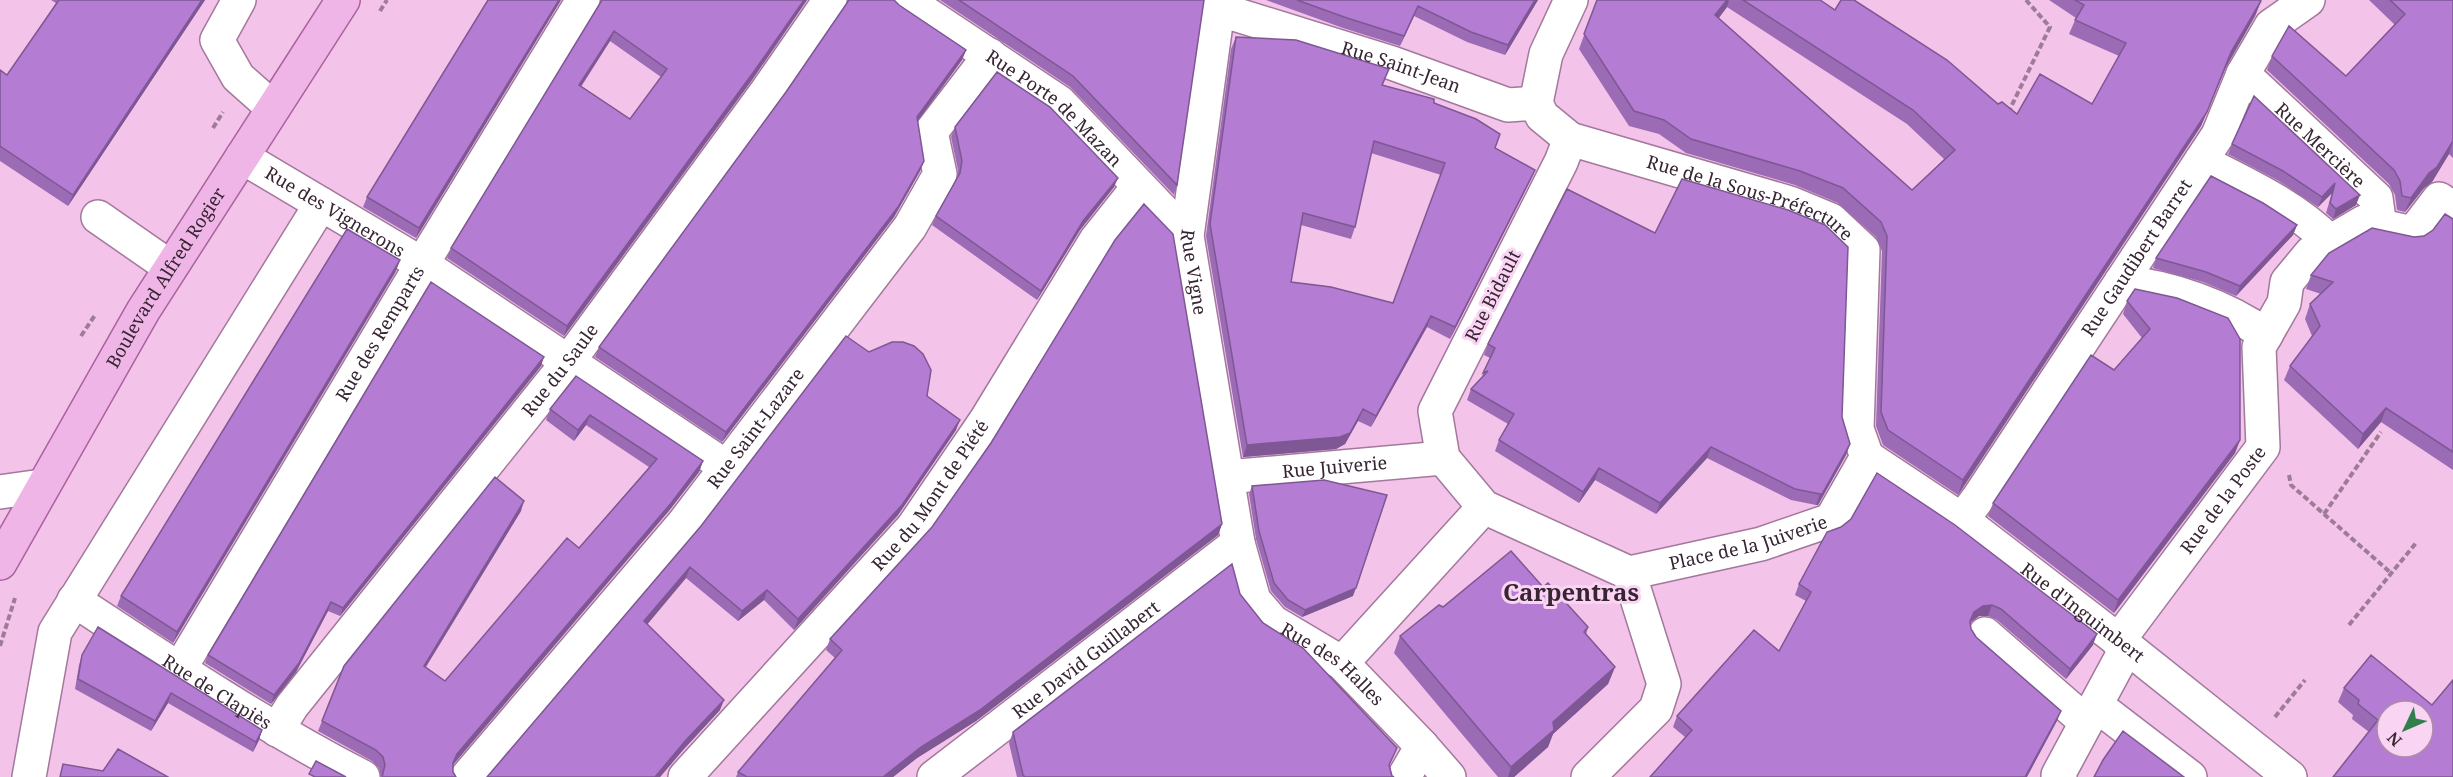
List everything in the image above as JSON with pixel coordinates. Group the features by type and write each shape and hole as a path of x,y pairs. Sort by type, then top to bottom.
{"main road":[{"name":"Boulevard Alfred Rogier","path":"0,563 42,486 170,267 344,0"}],"street":[{"path":"239,0 217,40 238,77 273,108"},
{"name":"Rue des Remparts","path":"179,670 583,0"},
{"name":"Rue du Saule","path":"277,730 292,706 568,362 767,91 830,0"},
{"name":"Rue Porte de Mazan","path":"906,0 1059,102 1187,236"},
{"path":"1570,139 1542,116 1536,103 1546,54 1571,0"},
{"name":"Rue Gaudibert Barret","path":"1962,520 2218,135 2243,74 2271,26 2308,0"},
{"name":"Rue Saint-Jean","path":"1221,4 1508,105 1536,103"},
{"name":"Rue Vigne","path":"1221,4 1187,236 1238,543"},
{"name":"Rue Saint-Lazare","path":"467,777 683,524 910,228 940,174 931,132 990,55"},
{"name":"Rue Mercière","path":"2243,74 2376,198 2380,227"},
{"name":"Rue de la Sous-Préfecture","path":"1570,139 1790,203 1831,220 1863,250 1857,429 1867,457"},
{"name":"Rue Bidault","path":"1443,458 1435,411 1561,162 1570,139"},
{"name":"Rue des Vignerons","path":"242,157 422,264 728,468"},
{"path":"2201,161 2281,204 2315,227 2330,242"},
{"name":"Rue du Mont de Piété","path":"690,776 913,527 986,420 1096,240 1139,186"},
{"name":"Rue de la Poste","path":"2060,777 2058,775 2091,713 2123,644 2263,447 2259,347 2284,303 2287,282 2311,253 2364,222 2413,233 2439,199 2453,208"},
{"path":"28,777 55,632 321,204"},
{"path":"98,217 170,267"},
{"path":"2121,282 2146,284 2175,292 2252,325 2266,335"},
{"name":"Rue d'Inguimbert","path":"1867,457 1962,520 2123,644 2251,746 2278,774"},
{"name":"Place de la Juiverie","path":"1629,573 1761,544 1832,520 1867,457"},
{"path":"1443,458 1484,507 1629,573 1664,684 1656,709 1588,777"},
{"name":"Rue Juiverie","path":"1227,477 1443,458"},
{"path":"0,492 42,486"},
{"path":"1342,663 1484,507"},
{"name":"Rue des Halles","path":"1238,543 1254,600 1273,622 1342,663 1449,777"},
{"name":"Rue David Guillabert","path":"934,777 1238,543"},
{"name":"Rue de Clapiès","path":"74,600 179,670 277,730 363,777"},
{"path":"1985,634 2091,713 2190,777"},
{"path":"1404,777 1422,746"}],"path":[{"path":"2005,120 2050,27 2026,0"},
{"path":"2262,421 2285,448 2291,485 2391,573"},
{"path":"2324,514 2382,432"},
{"path":"2349,625 2416,543"},
{"path":"2251,746 2305,680"}],"building":[{"path":"59,0 202,0 73,195 0,146 0,70 7,75"},
{"path":"488,0 559,0 419,228 367,197"},
{"path":"602,0 804,0 567,326 451,248","holes":["614,31 667,69 630,119 579,85"]},
{"path":"849,0 894,0 966,50 917,117 924,161 898,207 726,432 599,347 786,92"},
{"path":"959,0 1204,0 1177,185 1073,76"},
{"path":"1297,0 1535,0 1508,45 1471,32 1418,6 1404,36"},
{"path":"1597,0 1727,0 1715,15 1912,190 1955,150 1913,110 1743,0 1820,0 1835,10 1841,0 1854,0 1947,60 1998,104 2002,102 2017,114 2040,74 2092,104 2126,43 2075,20 2084,5 2075,0 2261,1 2231,52 2207,112 1963,480 1888,430 1881,412 1887,236 1881,222 1843,188 1800,171 1691,139 1664,120 1634,111 1584,34"},
{"path":"2390,0 2453,0 2453,141 2437,167 2429,173 2411,198 2402,196 2400,181 2394,170 2272,56 2289,26 2346,76 2405,14"},
{"path":"1236,37 1296,40 1389,69 1382,85 1434,99 1434,103 1476,119 1500,134 1495,148 1535,170 1455,327 1431,316 1376,416 1363,409 1350,433 1340,437 1247,445 1210,224","holes":["1374,141 1445,163 1393,303 1331,287 1291,282 1303,213 1355,227"]},
{"path":"997,72 1050,107 1118,178 1083,221 1041,291 936,216 960,173 962,161 955,127"},
{"path":"2254,96 2360,195 2336,209 2330,203 2335,183 2322,197 2283,171 2232,144"},
{"path":"2211,176 2263,203 2297,225 2240,286 2206,272 2156,258"},
{"path":"1682,179 1788,210 1825,225 1848,247 1842,417 1850,444 1822,494 1795,489 1711,447 1660,503 1599,468 1583,492 1499,440 1514,414 1471,389 1488,371 1483,373 1495,348 1488,344 1567,189 1655,233"},
{"path":"1144,204 1173,234 1222,524 980,710 921,747 883,777 747,777 738,772 842,650 830,639 932,527 991,443 1115,240"},
{"path":"2445,214 2453,219 2453,452 2386,408 2363,434 2290,366 2320,326 2310,304 2333,282 2311,275 2329,253 2372,228 2414,237 2424,236 2433,230"},
{"path":"347,229 400,260 177,632 121,596"},
{"path":"431,282 544,357 343,608 331,602 299,663 274,695 208,655"},
{"path":"2135,289 2177,298 2228,318 2240,339 2240,440 2118,600 1993,503 2091,355 2114,370 2150,329 2127,301"},
{"path":"846,336 869,352 892,342 903,342 914,346 923,354 931,370 927,396 960,420 902,505 798,619 767,590 742,611 690,567 644,621 724,700 655,777 487,777 701,526"},
{"path":"576,376 703,461 672,502 457,754 453,763 453,772 456,777 382,777 385,765 383,757 376,750 322,721 344,666 495,477 524,501 424,666 445,681 567,538 579,548 657,459 590,415 578,430 550,409"},
{"path":"1877,473 1955,525 2097,634 2070,669 2001,609 1992,605 1983,606 1974,612 1970,621 1971,629 1976,637 2061,711 2025,777 1650,777 1692,730 1677,716 1754,630 1779,651 1811,592 1799,584 1827,532 1841,527 1851,519"},
{"path":"1324,480 1387,495 1356,588 1305,610 1288,600 1274,583 1259,531 1252,486"},
{"path":"1511,551 1543,587 1548,583 1588,627 1584,632 1615,667 1553,722 1554,730 1511,767 1400,636 1439,605 1443,607"},
{"path":"1232,564 1240,594 1263,623 1303,648 1397,748 1389,765 1394,777 1025,777 1013,732"},
{"path":"98,627 262,730 256,742 171,693 155,721 78,679 82,655"},
{"path":"2371,655 2425,699 2375,699 2375,718 2358,704 2359,700 2344,688"},
{"path":"2453,680 2453,777 2333,777 2375,724 2375,759 2435,759 2435,701"},
{"path":"2123,731 2184,777 2094,777"},
{"path":"118,749 168,777 60,777 63,764 103,771"},
{"path":"316,761 346,777 315,777 309,774"}],"district":[{"name":"Carpentras","path":"1571,593"}]}
